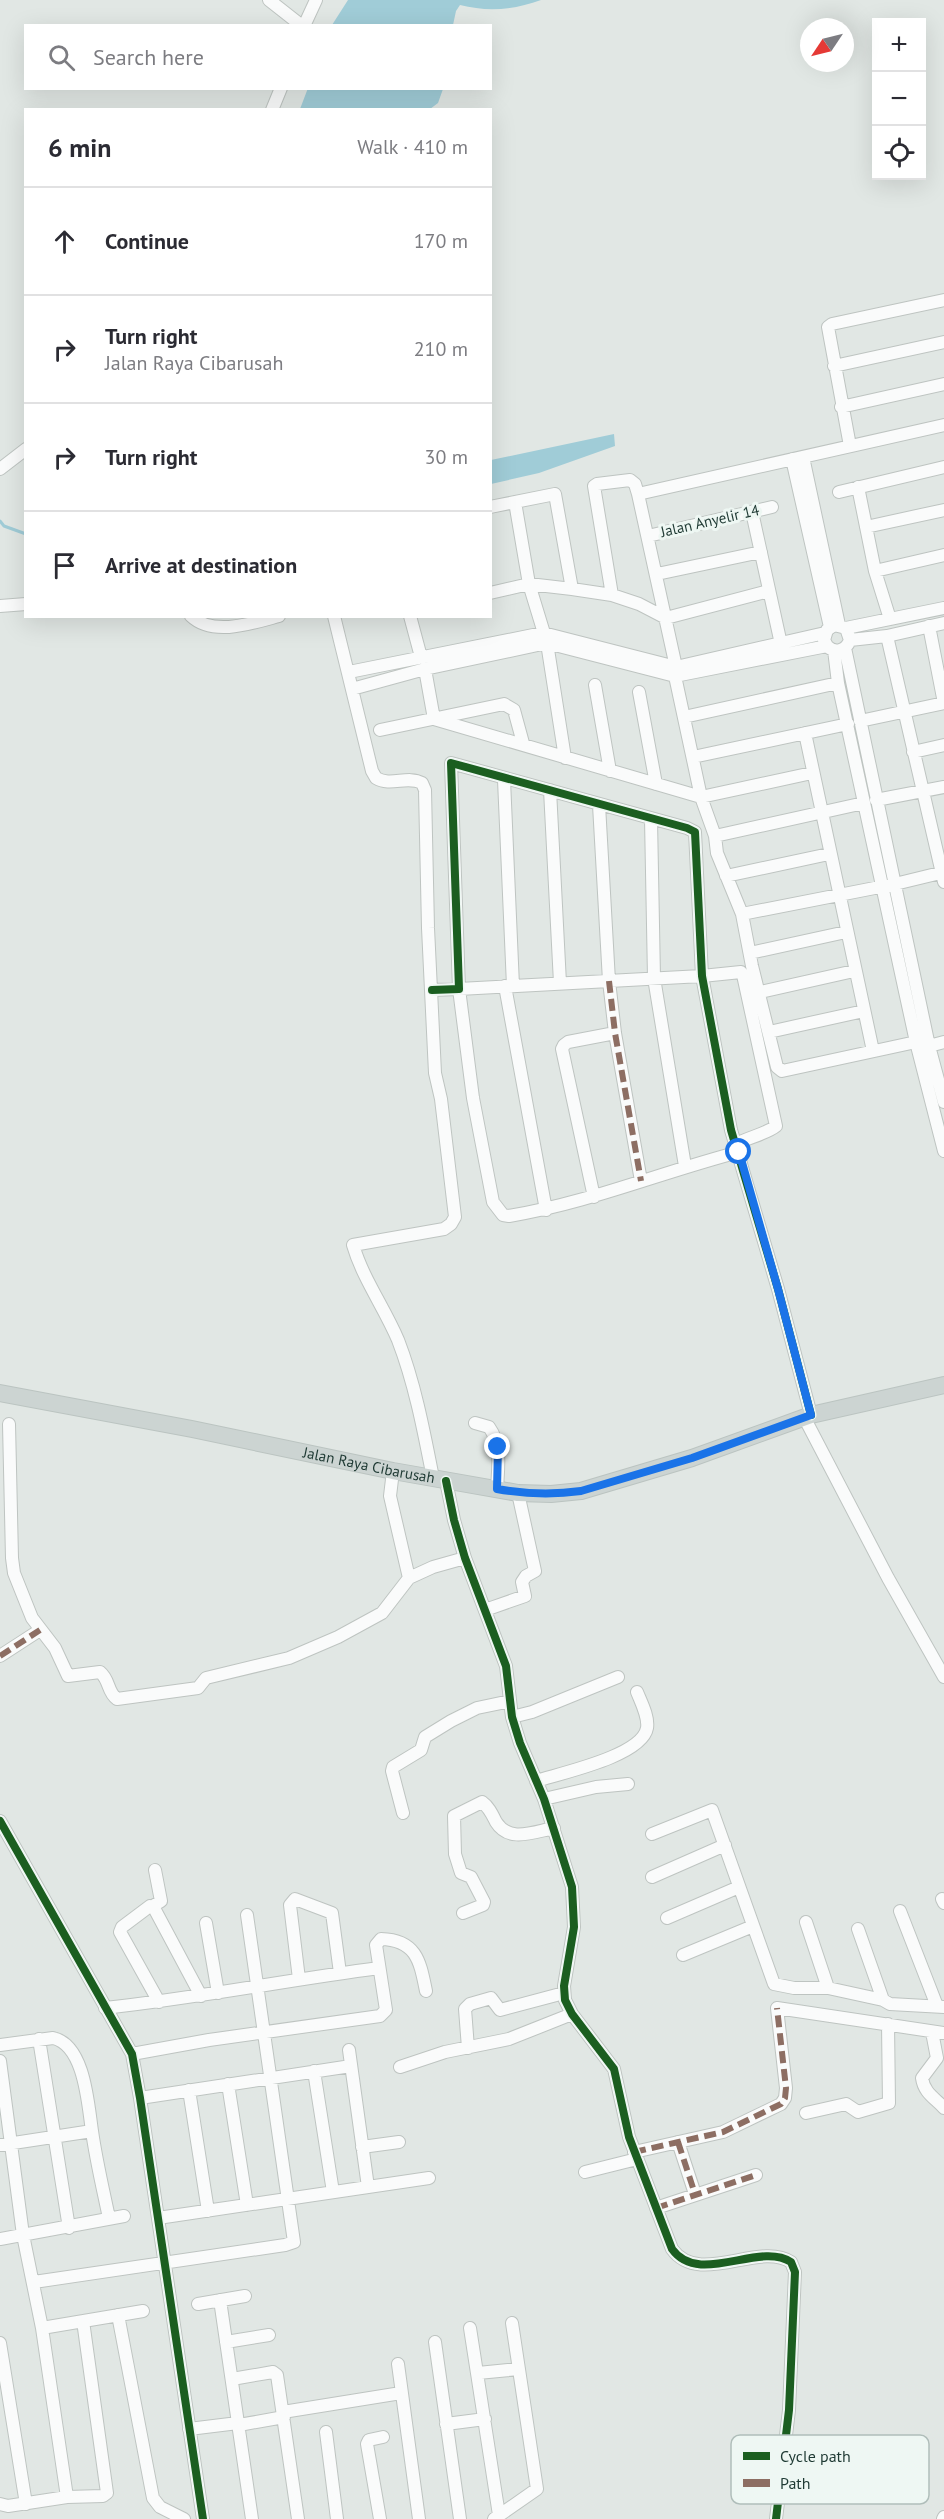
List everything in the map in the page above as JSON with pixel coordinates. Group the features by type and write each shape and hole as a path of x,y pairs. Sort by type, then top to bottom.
{"main road":[{"name":"Jalan Raya Cibarusah","path":"0,1393 192,1429 393,1471 518,1493 551,1494 581,1491 692,1458 808,1416 944,1385"}],"street":[{"path":"269,0 300,24"},
{"path":"304,24 316,0"},
{"path":"273,108 280,90"},
{"path":"850,446 828,327 832,324 944,300"},
{"path":"834,366 944,342"},
{"path":"842,407 944,384"},
{"path":"638,494 944,425"},
{"path":"0,469 24,451"},
{"path":"798,458 888,885 916,1042 944,1151"},
{"path":"839,492 944,467"},
{"path":"612,595 594,486 630,480 635,484 638,494 657,574 701,797 715,836 717,853 741,914 777,1067 782,1071 916,1042"},
{"path":"858,487 876,571 890,619"},
{"path":"492,507 555,494 572,589"},
{"path":"515,502 529,584 545,638 565,758"},
{"name":"Jalan Anyelir 14","path":"648,536 772,507"},
{"path":"866,527 944,510"},
{"path":"752,512 781,644"},
{"path":"657,574 761,552"},
{"path":"876,571 944,555"},
{"path":"492,593 529,584 572,589 612,595 639,604 666,618 769,591"},
{"path":"0,606 24,604"},
{"path":"349,672 420,657 545,638 675,672 837,637 890,619 944,608"},
{"path":"193,618 199,623 211,627 249,624 272,618"},
{"path":"335,618 376,778 387,782 416,780 422,783 425,790 435,1073 441,1099 455,1217 444,1229 352,1245 358,1263 385,1311 399,1342 424,1433 465,1558 507,1666 512,1717 519,1743 544,1799 572,1887 574,1927 564,1993 572,2014 614,2069 636,2156 672,2249 682,2261 713,2264 778,2257 791,2262 795,2272 786,2435"},
{"path":"410,618 420,657"},
{"path":"675,672 781,644 837,637 887,636 944,623"},
{"path":"693,757 944,703 929,626"},
{"path":"741,914 943,875 938,828 921,790 887,636"},
{"path":"837,637 838,683 854,723"},
{"path":"352,689 545,638"},
{"path":"425,669 434,719"},
{"path":"684,717 838,683"},
{"path":"595,685 610,771"},
{"path":"639,692 656,784"},
{"path":"380,730 504,704 514,710 523,743"},
{"path":"434,719 523,743 565,758 701,797 812,773"},
{"path":"805,733 854,971 873,1051"},
{"path":"913,752 944,745"},
{"path":"432,990 459,989 509,986 560,982 702,976 739,972 743,975 776,1126 770,1131 757,1134 737,1148 594,1197 546,1210 502,1215 493,1202 473,1098 459,989 451,764 695,832 702,976 731,1130 737,1148 778,1289 808,1416 888,1578 944,1677"},
{"path":"504,780 509,986 546,1210"},
{"path":"715,836 921,790 944,787"},
{"path":"550,790 560,982"},
{"path":"599,805 609,981 615,1033 641,1181"},
{"path":"651,819 654,978 685,1166"},
{"path":"726,876 829,854"},
{"path":"888,885 944,1102"},
{"path":"750,953 846,932"},
{"path":"760,992 854,971"},
{"path":"769,1032 864,1011"},
{"path":"594,1197 562,1049 568,1042 615,1033"},
{"path":"930,1046 944,1042"},
{"path":"475,1423 489,1427 494,1434 498,1447 497,1489"},
{"path":"9,1424 13,1567 32,1618 59,1654 65,1674 68,1676 100,1672 106,1677 111,1694 117,1699 198,1688 204,1678 289,1658 338,1637 382,1613 409,1578 427,1569 465,1558"},
{"path":"393,1471 390,1496 409,1578"},
{"path":"485,1610 525,1596 522,1582 526,1576 535,1571 518,1493"},
{"path":"0,1656 40,1630"},
{"path":"512,1717 532,1712 618,1677"},
{"path":"536,1781 624,1752 637,1743 645,1734 648,1724 637,1692"},
{"path":"403,1813 392,1771 393,1767 421,1750 422,1743 429,1734 462,1714 510,1701"},
{"path":"544,1799 596,1787 628,1784"},
{"path":"464,1913 484,1902 471,1877 461,1873 455,1854 454,1816 482,1802 506,1834 517,1835 554,1828"},
{"path":"652,1834 712,1810 774,1984 794,1988 828,1988 883,2000 890,2004 940,2006 900,1911"},
{"path":"0,1821 132,2054 203,2519"},
{"path":"652,1877 725,1845"},
{"path":"155,1870 161,1901 122,1927 120,1932 159,2002"},
{"path":"667,1918 739,1887"},
{"path":"299,1979 290,1905 295,1899 332,1913 340,1973"},
{"path":"153,1906 201,1996"},
{"path":"34,2282 294,2242 247,1915"},
{"path":"807,1922 828,1988"},
{"path":"206,1923 218,1993"},
{"path":"683,1955 753,1926"},
{"path":"858,1929 883,2000"},
{"path":"132,2054 263,2032 380,2016 386,2010 376,1945 381,1939 407,1945 415,1952 426,1991"},
{"path":"105,2008 257,1988 299,1979 379,1968"},
{"path":"468,2049 465,2009 470,2004 490,1998 500,2010 564,1993"},
{"path":"585,2172 678,2142 723,2132 781,2104 785,2098 786,2088 777,2008 938,2032 937,2058 922,2078 922,2082 928,2093 944,2109"},
{"path":"400,2067 445,2052 509,2039 572,2014"},
{"path":"806,2113 846,2104 858,2112 889,2103 888,2024"},
{"path":"0,2045 53,2038 68,2045 78,2063 86,2088 109,2218"},
{"path":"39,2039 69,2228"},
{"path":"349,2050 368,2187"},
{"path":"0,2061 5,2144 34,2282 67,2497"},
{"path":"140,2098 351,2066"},
{"path":"314,2071 333,2192"},
{"path":"228,2084 247,2205"},
{"path":"189,2090 208,2211"},
{"path":"5,2144 92,2131"},
{"path":"362,2147 399,2142"},
{"path":"678,2142 695,2194"},
{"path":"656,2208 756,2175"},
{"path":"158,2218 429,2178"},
{"path":"0,2238 69,2228 124,2216"},
{"path":"198,2304 245,2296"},
{"path":"220,2300 252,2519"},
{"path":"42,2328 142,2311"},
{"path":"118,2315 153,2498 160,2507 184,2519"},
{"path":"0,2504 8,2506 67,2497 103,2496 108,2488 83,2321"},
{"path":"470,2328 485,2419 497,2517 537,2489 512,2323"},
{"path":"226,2342 269,2335"},
{"path":"435,2342 460,2519"},
{"path":"0,2343 26,2504"},
{"path":"398,2364 419,2519"},
{"path":"478,2373 519,2369"},
{"path":"232,2379 275,2373 278,2378 298,2519"},
{"path":"189,2429 239,2424 401,2393"},
{"path":"446,2424 485,2419"},
{"path":"326,2432 337,2519"},
{"path":"380,2519 367,2444 369,2440 383,2436"},
{"path":"776,2519 778,2504"}],"water":[{"path":"348,0 541,0 500,9 480,9 460,5 453,24 333,24"},
{"path":"307,90 443,90 438,103 431,108 300,108"},
{"path":"614,434 615,446 539,473 492,484 492,460"}],"waterway":[{"path":"0,521 4,526 24,533"}],"marked path":[{"path":"609,981 615,1033 641,1181"},
{"path":"0,1656 40,1630"},
{"path":"634,2152 723,2132 781,2104 785,2098 786,2088 777,2008"},
{"path":"678,2142 695,2194"},
{"path":"656,2208 756,2175"}],"cycle path":[{"path":"432,990 459,989 451,763 695,832 702,976 731,1130 778,1289 811,1415"},
{"path":"446,1481 465,1558 506,1666 512,1717 520,1743 544,1799 572,1887 574,1927 564,1986 565,2000 572,2014 614,2069 629,2137 672,2249 684,2260 697,2264 713,2264 763,2256 778,2257 791,2262 795,2272 786,2435"},
{"path":"0,1821 132,2054 203,2519"},
{"path":"776,2519 778,2504"}],"route":[{"path":"498,1447 497,1489 518,1493 565,1493 581,1491 692,1458 811,1415 739,1152"}]}
